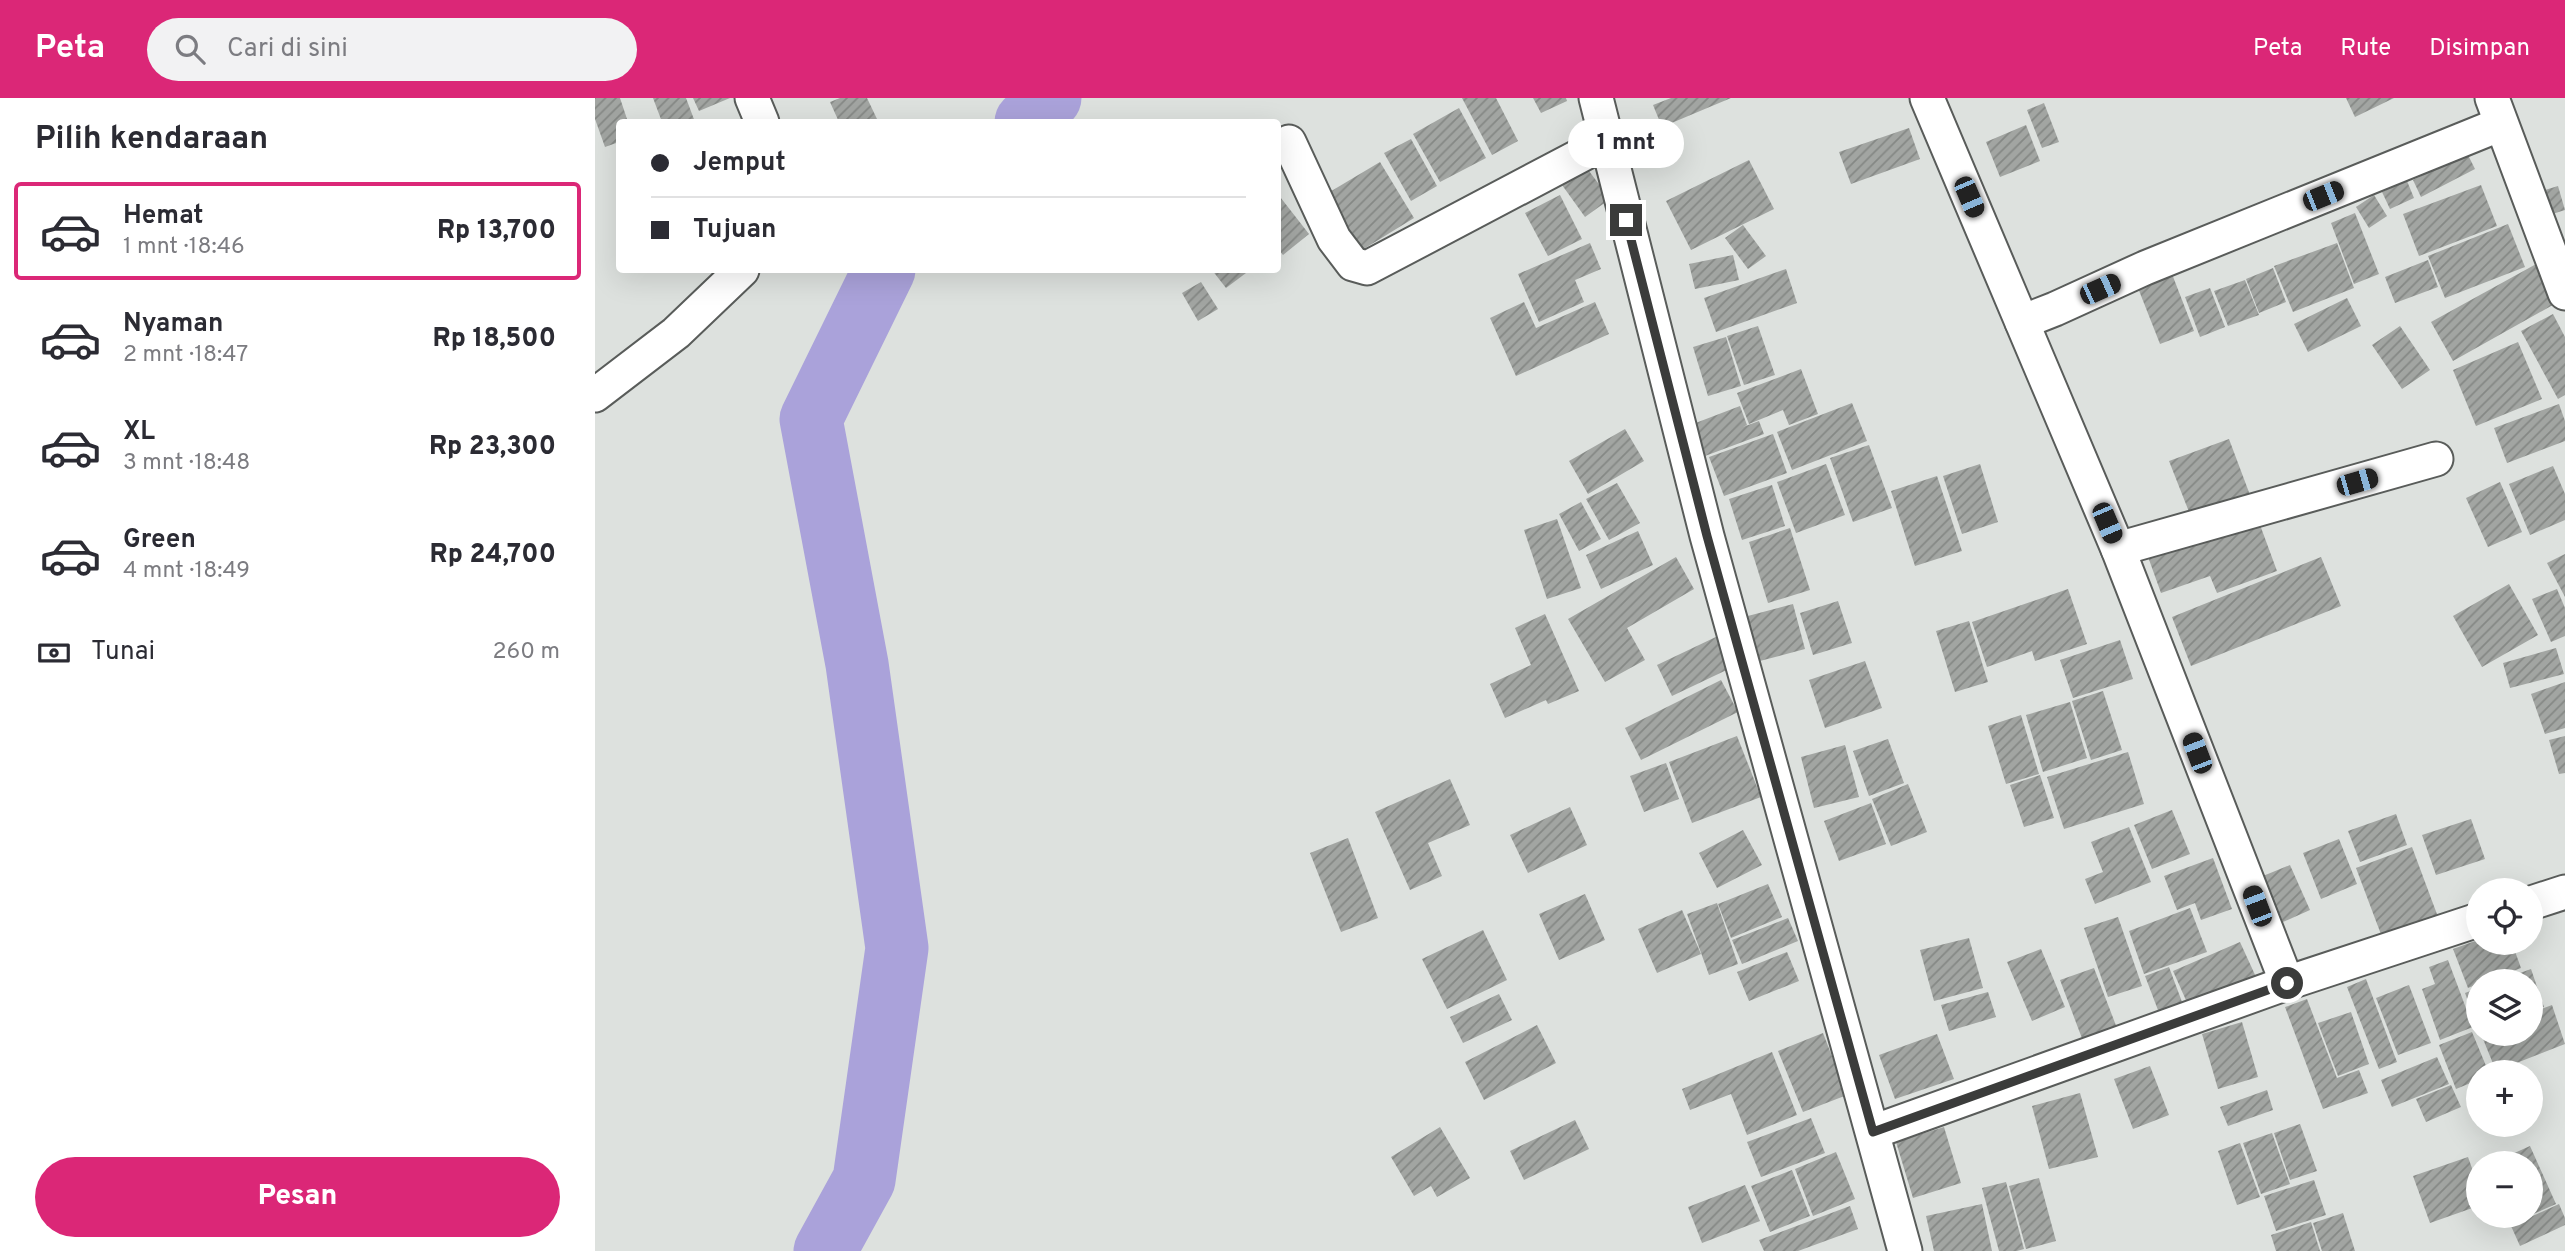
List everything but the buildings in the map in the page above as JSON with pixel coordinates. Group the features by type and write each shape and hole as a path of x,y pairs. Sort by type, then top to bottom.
{"street":[{"path":"752,98 761,119"},
{"path":"1595,98 1707,536 1905,1251"},
{"path":"1927,98 2118,549 2287,983"},
{"path":"2022,321 2055,309 2497,111 2565,293"},
{"path":"1289,142 1335,239 1353,264 1367,268 1605,142"},
{"path":"595,395 677,333 739,273"},
{"path":"2118,549 2436,459"},
{"path":"2543,899 2565,892"},
{"path":"1873,1132 2287,983 2466,924"}],"waterway":[{"path":"1029,119 1050,98"},
{"path":"825,1251 864,1180 897,948 857,664 811,419 883,273"}],"route":[{"path":"1626,220 1707,536 1873,1132 2287,983"}]}
